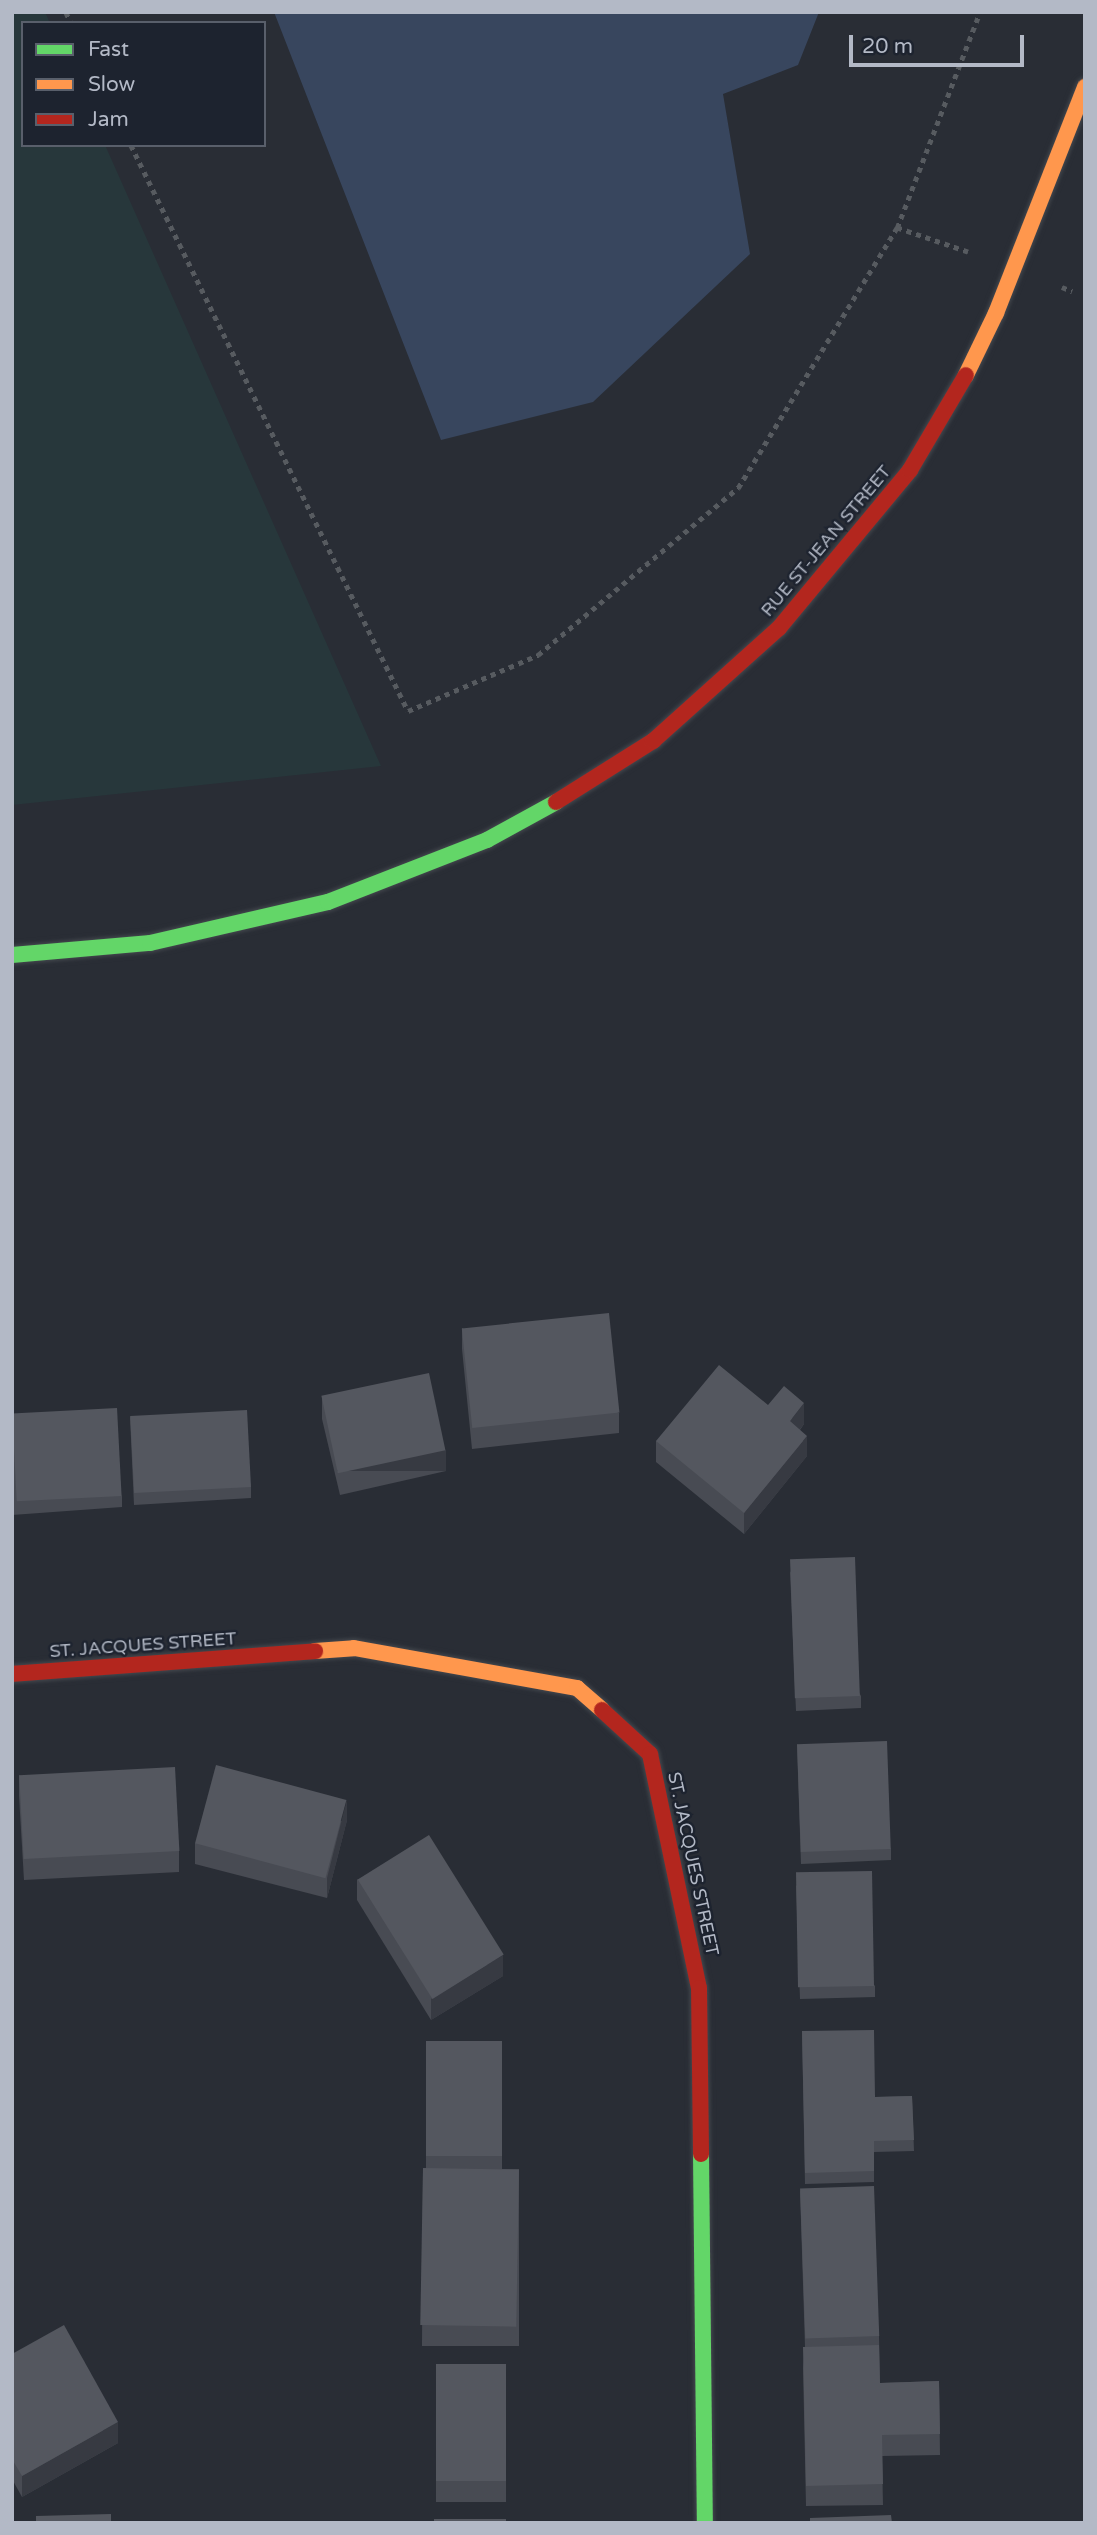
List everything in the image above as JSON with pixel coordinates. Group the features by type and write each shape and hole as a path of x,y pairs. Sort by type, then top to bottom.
{"main road":[{"name":"RUE ST-JEAN STREET","path":"12,955 150,943 328,902 487,839 578,790 653,740 779,628 876,517 948,411 1016,268 1085,87"},
{"name":"ST. JACQUES STREET","path":"12,1674 355,1648 577,1688 650,1754 699,1988 705,2523"}],"path":[{"path":"132,147 408,711 538,655 738,488 897,228 980,12"},
{"path":"897,228 1016,268 1072,292"}],"shaded area":[{"path":"12,12 45,12 49,21 21,21 21,147 106,147 381,766 12,805"}],"water":[{"path":"274,12 819,12 798,65 723,94 750,254 593,402 441,440"}],"building":[{"path":"609,1313 619,1412 472,1428 462,1328"},
{"path":"719,1365 768,1405 784,1386 804,1403 790,1421 807,1436 744,1513 656,1441"},
{"path":"429,1373 445,1450 338,1473 321,1396"},
{"path":"117,1408 122,1496 17,1501 12,1413"},
{"path":"247,1410 251,1487 134,1493 130,1416"},
{"path":"855,1557 860,1696 795,1698 790,1559"},
{"path":"887,1741 891,1849 801,1852 797,1744"},
{"path":"216,1765 346,1800 325,1878 195,1843"},
{"path":"175,1767 179,1851 24,1859 19,1775"},
{"path":"12,1823 14,1858 12,1858"},
{"path":"429,1835 504,1955 432,1999 358,1880"},
{"path":"872,1871 874,1986 798,1987 796,1872"},
{"path":"874,2030 875,2097 912,2096 914,2140 874,2141 874,2171 805,2173 802,2031"},
{"path":"426,2041 502,2041 502,2156 426,2156"},
{"path":"423,2168 519,2170 516,2327 420,2325"},
{"path":"874,2186 879,2336 805,2338 800,2189"},
{"path":"64,2325 118,2422 22,2476 12,2459 12,2354"},
{"path":"879,2345 880,2383 939,2381 940,2434 882,2435 883,2484 806,2486 803,2347"},
{"path":"436,2364 506,2364 506,2481 436,2481"},
{"path":"111,2514 111,2523 36,2523 36,2516"},
{"path":"891,2515 892,2523 810,2523 810,2518"},
{"path":"434,2519 506,2519 506,2523 434,2523"}],"traffic: fast":[{"path":"12,955 150,943 328,902 487,840 556,802"},
{"path":"701,2154 705,2523"}],"traffic: slow":[{"path":"966,375 996,313 1085,87"},
{"path":"315,1651 354,1648 577,1688 602,1710"}],"traffic: jam":[{"path":"556,802 653,741 779,628 910,470 966,375"},
{"path":"12,1674 315,1651"},
{"path":"602,1710 650,1754 699,1988 701,2154"}]}
